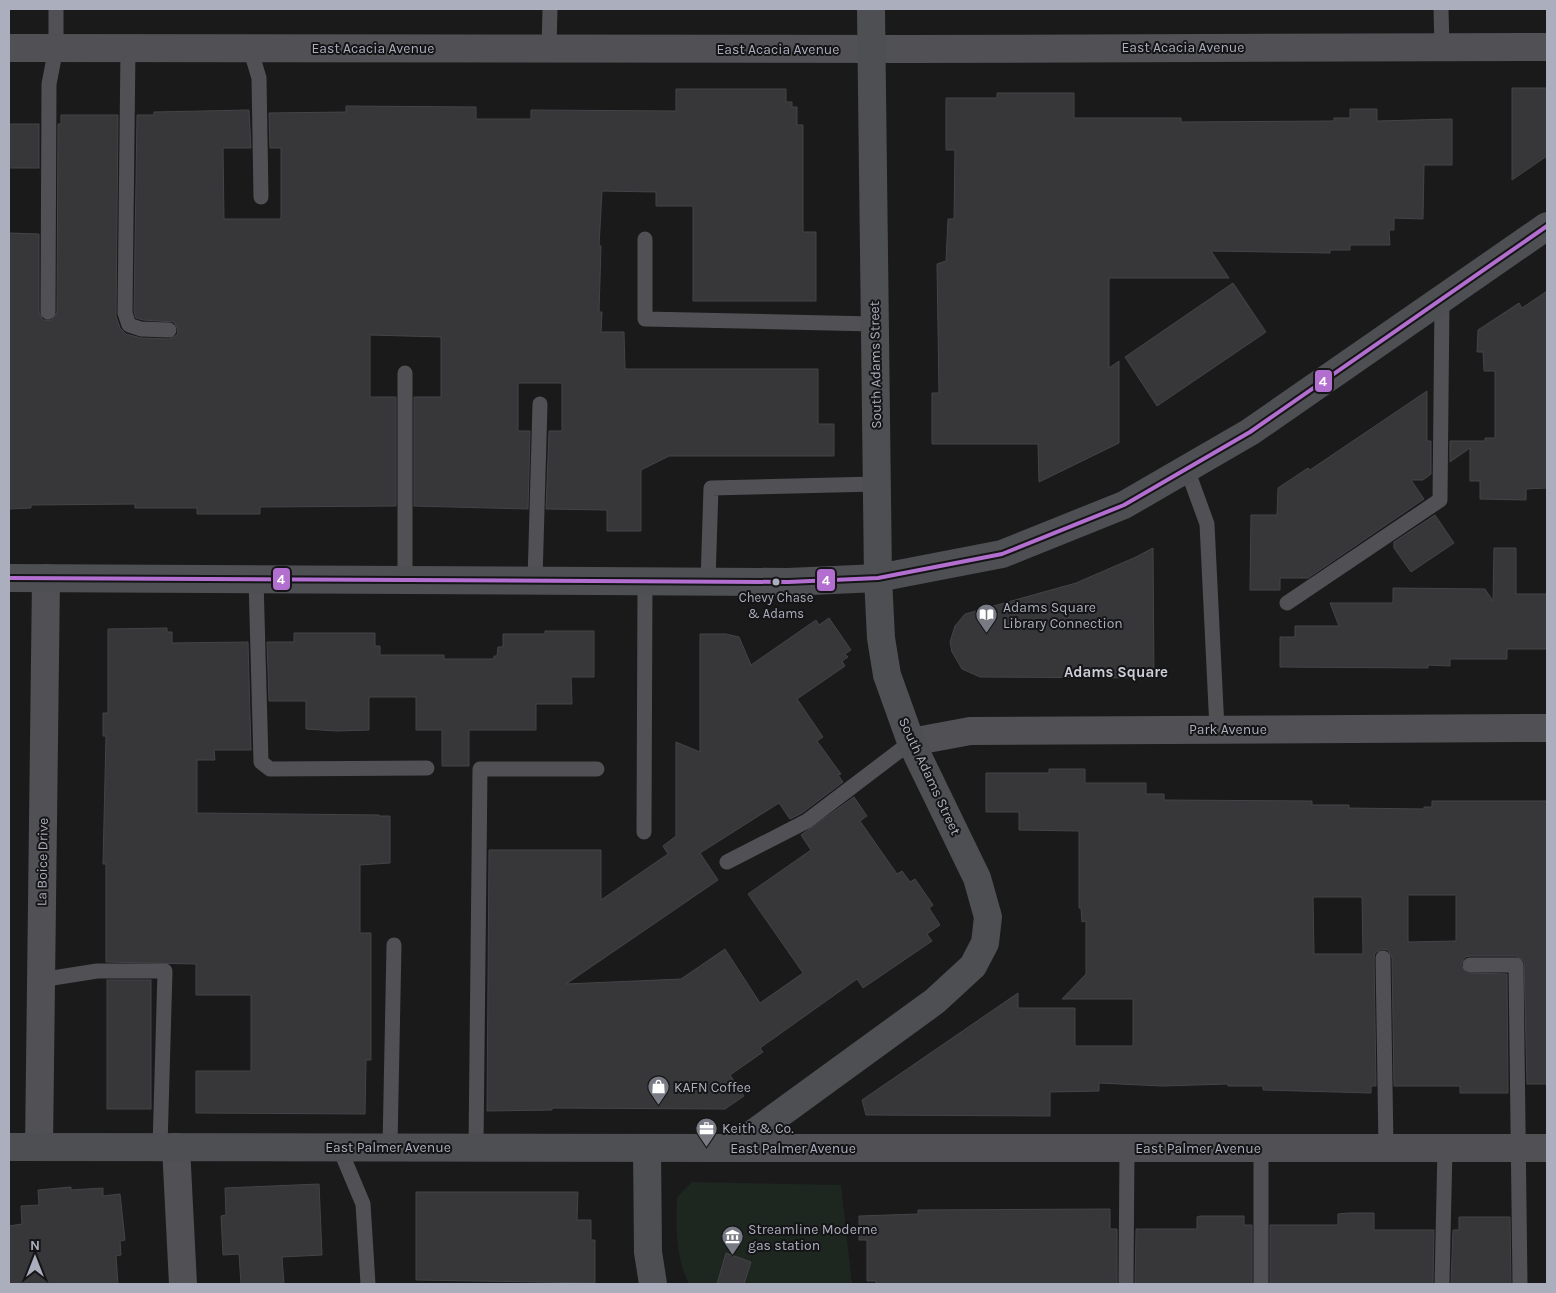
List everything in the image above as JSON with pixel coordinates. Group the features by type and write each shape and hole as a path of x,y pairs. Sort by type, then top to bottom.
{"street":[{"name":"South Adams Street","path":"733,1148 935,1001 973,966 980,955 988,930 984,897 956,833 911,742 887,675 881,638 876,484 871,9"},
{"name":"East Acacia Avenue","path":"9,48 871,49 1547,46"},
{"path":"9,578 788,582 878,578 1002,554 1124,505 1250,432 1547,226"},
{"name":"La Boice Drive","path":"39,1147 46,578"},
{"name":"Park Avenue","path":"911,742 970,731 1547,728"},
{"name":"East Palmer Avenue","path":"9,1147 1547,1148"},
{"path":"168,1147 183,1284"},
{"path":"647,1148 648,1252 653,1284"}],"lane":[{"path":"48,312 50,84 56,48 56,9"},
{"path":"550,9 550,48"},
{"path":"1441,9 1442,46"},
{"path":"128,48 125,313 129,325 141,329 169,330"},
{"path":"250,48 259,78 261,197"},
{"path":"645,239 645,319 874,324"},
{"path":"1287,603 1440,500 1442,300"},
{"path":"405,373 405,580"},
{"path":"535,580 540,404"},
{"path":"1187,469 1207,524 1217,729"},
{"path":"708,581 711,488 876,484"},
{"path":"256,579 261,762 270,769 427,768"},
{"path":"644,832 645,581"},
{"path":"728,862 808,821 911,742"},
{"path":"476,1147 480,769 597,769"},
{"path":"390,1147 394,945"},
{"path":"1384,958 1386,1148"},
{"path":"1470,965 1516,965 1520,1284"},
{"path":"40,980 97,971 165,971 168,1147"},
{"path":"339,1147 363,1204 368,1284"},
{"path":"1126,1284 1127,1148"},
{"path":"1261,1148 1261,1284"},
{"path":"1442,1284 1445,1148"}],"shaded area":[{"path":"692,1182 841,1185 852,1284 689,1284 679,1252 677,1197"}],"building":[{"path":"1512,88 1547,88 1547,156 1512,180"},
{"path":"676,89 786,89 786,102 792,102 792,107 797,107 797,125 803,125 803,232 816,232 816,301 693,301 693,206 656,206 656,192 602,191 599,246 601,246 599,312 602,312 601,332 624,332 625,369 818,369 818,424 834,424 834,456 669,456 641,470 641,531 607,531 607,510 546,509 549,431 562,431 562,383 518,383 518,431 530,431 528,509 414,506 414,397 441,397 441,337 370,335 370,397 396,397 396,506 260,507 260,514 197,514 197,508 135,508 135,504 31,505 31,508 9,509 9,233 39,234 39,312 43,320 52,320 57,312 58,124 61,124 61,115 118,115 116,316 120,328 126,334 141,338 169,339 177,335 178,330 174,322 143,320 136,318 134,312 137,115 154,115 154,112 249,110 251,148 223,148 224,219 281,219 281,148 270,148 269,113 346,112 346,106 476,107 476,119 531,119 531,110 676,111"},
{"path":"997,93 1074,93 1074,118 1181,118 1181,122 1334,121 1334,118 1350,118 1350,109 1377,109 1377,121 1452,119 1452,165 1424,165 1423,219 1394,218 1394,230 1389,230 1390,245 1350,245 1350,250 1330,250 1330,253 1211,251 1229,278 1109,278 1109,368 1119,361 1119,443 1039,482 1038,444 932,444 932,393 939,393 937,264 946,261 948,219 954,219 955,150 946,150 946,98 997,98"},
{"path":"9,124 39,124 39,168 9,168"},
{"path":"1233,283 1266,332 1157,406 1125,357"},
{"path":"1547,291 1547,488 1526,489 1526,500 1480,499 1480,481 1470,481 1470,448 1450,462 1450,441 1485,441 1485,438 1495,438 1495,371 1484,371 1483,352 1477,352 1478,330 1519,303 1522,308"},
{"path":"1427,391 1427,441 1431,441 1431,474 1423,480 1411,480 1424,499 1308,578 1280,578 1280,590 1250,590 1251,515 1277,515 1278,488 1308,468 1310,470"},
{"path":"1435,515 1454,543 1411,572 1394,548 1394,542"},
{"path":"1153,548 1154,678 980,677 962,669 952,652 950,642 955,626 965,614 1076,583"},
{"path":"1494,548 1516,548 1516,594 1547,594 1547,649 1507,649 1507,659 1450,659 1450,666 1428,665 1428,668 1280,667 1280,637 1295,637 1295,626 1339,626 1330,603 1393,603 1393,588 1485,589 1493,601"},
{"path":"829,618 851,650 845,654 848,657 842,661 845,666 797,699 823,737 817,741 841,774 838,775 843,782 802,813 790,819 779,803 700,853 718,880 566,984 681,979 725,949 760,1003 803,973 748,894 811,850 801,835 854,797 867,816 860,821 897,874 902,871 910,882 915,879 933,905 929,908 940,925 927,934 932,941 863,988 857,979 760,1048 763,1052 730,1075 744,1096 725,1109 552,1108 552,1110 487,1111 489,850 601,850 601,900 668,854 663,846 676,836 676,742 700,752 700,634 726,634 739,637 751,665 816,620 819,625"},
{"path":"167,628 167,632 172,632 172,643 248,642 251,750 214,750 215,760 197,760 197,813 390,816 390,863 360,865 360,933 371,933 371,1060 366,1060 365,1114 196,1113 196,1071 251,1071 251,995 196,995 196,964 106,962 106,864 103,864 106,736 103,736 103,713 108,713 108,629"},
{"path":"545,631 594,631 594,677 571,677 572,704 536,704 536,730 469,730 469,766 442,766 442,730 416,730 416,697 369,697 369,730 337,731 306,729 306,701 269,701 267,642 294,642 294,633 375,633 375,646 380,646 380,655 444,655 444,659 494,659 494,656 497,656 498,647 503,647 503,634 545,634"},
{"path":"1049,769 1085,769 1085,783 1146,783 1146,794 1164,794 1164,800 1312,801 1312,805 1349,805 1349,808 1424,809 1424,807 1432,807 1432,801 1547,801 1547,1084 1527,1084 1524,961 1516,956 1470,956 1465,957 1461,965 1466,973 1507,974 1508,1093 1460,1093 1460,1086 1394,1086 1392,958 1388,950 1382,949 1375,953 1374,958 1376,1086 1371,1086 1371,1093 1263,1090 1263,1086 1228,1086 1228,1084 1162,1086 1099,1083 1099,1091 1050,1092 1050,1116 866,1115 862,1100 1018,993 1018,1008 1075,1008 1075,1046 1133,1046 1133,999 1062,999 1086,974 1086,921 1082,922 1081,908 1079,908 1079,831 1019,830 1019,812 986,812 986,773 1049,773","holes":["1408,895 1456,895 1456,941 1408,942","1313,897 1362,897 1363,954 1314,954"]},
{"path":"107,980 151,980 151,1109 107,1109"},
{"path":"319,1184 322,1255 282,1257 284,1284 241,1284 239,1254 223,1255 221,1216 226,1215 225,1188"},
{"path":"71,1187 71,1190 103,1188 103,1196 120,1194 125,1240 120,1241 121,1255 116,1256 118,1284 9,1284 9,1226 22,1224 21,1206 39,1205 38,1190"},
{"path":"416,1192 578,1192 577,1220 591,1220 591,1240 595,1240 595,1283 416,1280"},
{"path":"1110,1209 1110,1229 1117,1229 1117,1284 876,1284 876,1281 867,1281 867,1240 859,1240 859,1216 918,1214 918,1210"},
{"path":"1374,1213 1374,1230 1434,1230 1433,1284 1270,1284 1270,1225 1338,1225 1338,1214"},
{"path":"1244,1216 1244,1225 1252,1225 1252,1284 1135,1284 1136,1229 1197,1229 1197,1217"},
{"path":"1459,1217 1510,1217 1511,1284 1451,1284 1453,1230 1459,1230"},
{"path":"726,1253 751,1262 744,1284 717,1284"}],"transit line":[{"name":"4","path":"9,578 788,582 878,578 1002,554 1124,505 1250,432 1547,226"}],"place":[{"name":"Chevy Chase & Adams","path":"776,582"},
{"name":"Adams Square Library Connection","path":"987,634"},
{"name":"KAFN Coffee","path":"658,1106"},
{"name":"Keith & Co.","path":"706,1147"},
{"name":"Streamline Moderne gas station","path":"732,1256"}],"district":[{"name":"Adams Square","path":"1116,672"}]}
